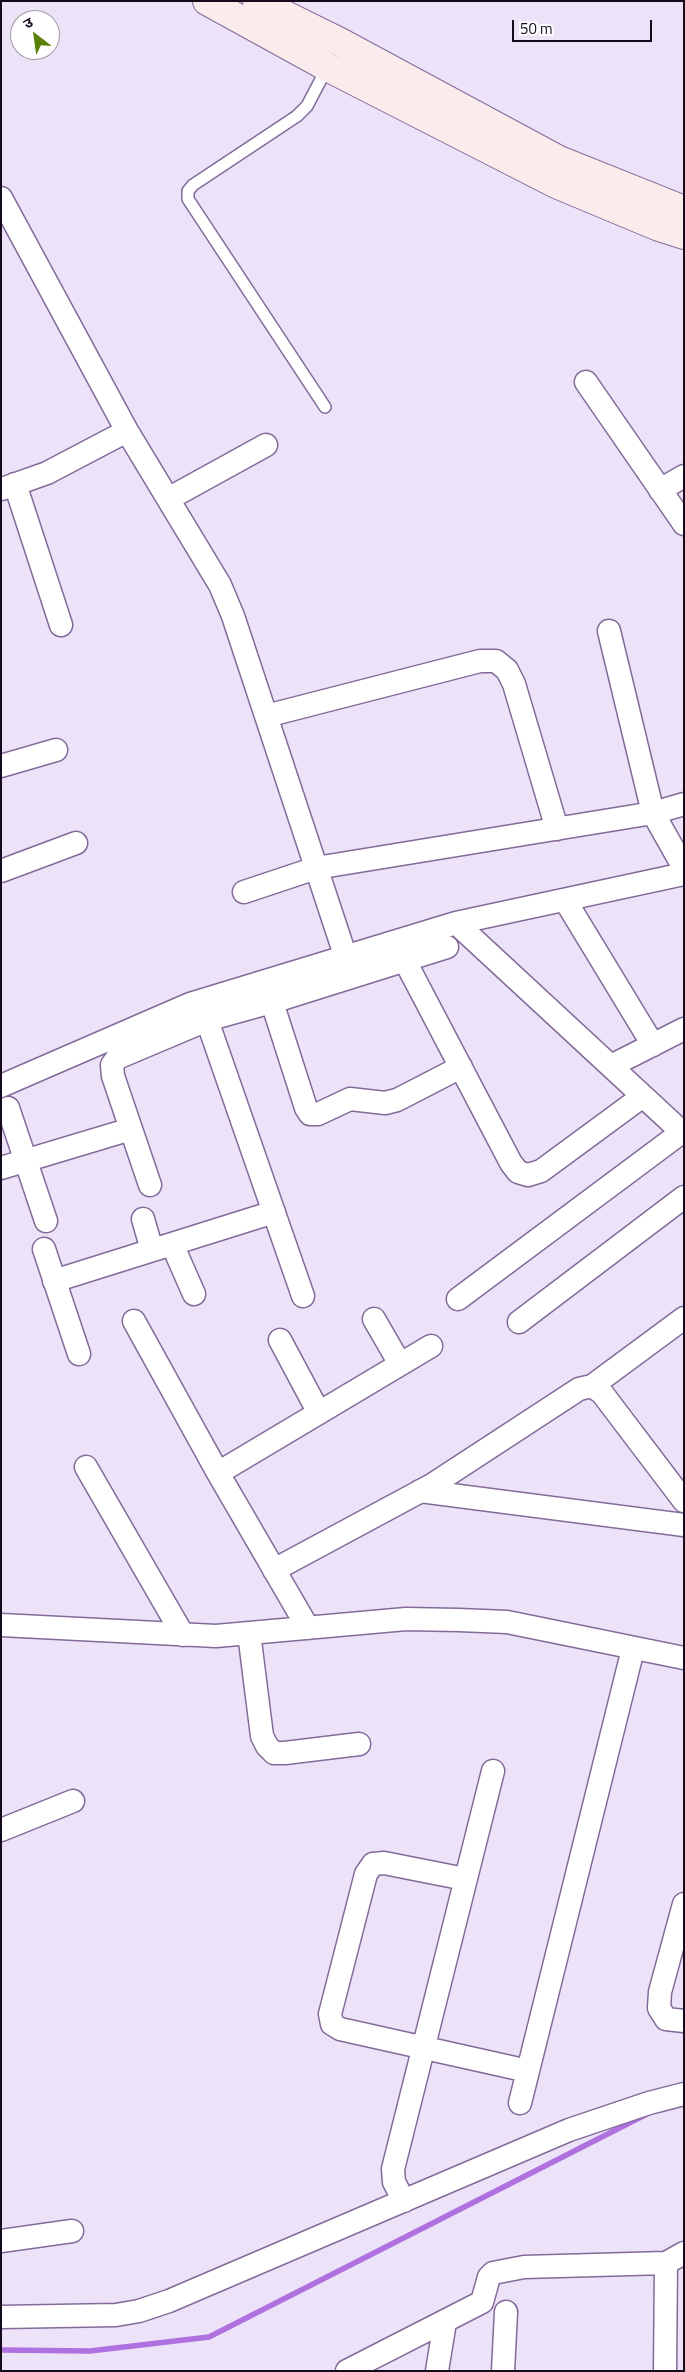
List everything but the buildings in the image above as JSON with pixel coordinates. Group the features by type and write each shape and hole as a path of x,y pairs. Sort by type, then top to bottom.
{"street":[{"path":"207,1 333,54 560,160 684,210"},
{"path":"257,1 333,54 556,184 659,227 684,235"},
{"path":"1,198 127,431 220,585 233,616 349,966"},
{"path":"586,382 684,524"},
{"path":"61,625 8,487 47,473 127,431"},
{"path":"168,499 266,445"},
{"path":"660,490 684,476"},
{"path":"609,631 653,814 684,868"},
{"path":"266,716 480,661 496,661 507,670 514,684 557,829"},
{"path":"1,766 56,750"},
{"path":"244,892 316,868 653,814 684,804"},
{"path":"1,871 76,843"},
{"path":"150,1185 112,1076 112,1065 117,1058 206,1020 272,1002 349,966 456,923 684,874"},
{"path":"565,900 653,1045"},
{"path":"456,923 683,1133 458,1299"},
{"path":"1,1086 190,1004 349,966 404,959 446,947"},
{"path":"404,959 511,1164 518,1172 528,1175 541,1171 643,1096"},
{"path":"272,1002 306,1108 310,1114 318,1114 350,1099 385,1103 397,1100 461,1067"},
{"path":"206,1020 303,1296"},
{"path":"611,1066 684,1029"},
{"path":"8,1108 46,1222"},
{"path":"1,1168 131,1130"},
{"path":"519,1322 684,1196"},
{"path":"54,1281 274,1212"},
{"path":"143,1218 194,1294"},
{"path":"44,1249 78,1354"},
{"path":"274,1570 420,1491 579,1389 592,1386 684,1318"},
{"path":"374,1319 400,1364"},
{"path":"134,1321 218,1473 308,1628"},
{"path":"280,1340 319,1413"},
{"path":"218,1473 431,1346"},
{"path":"592,1386 602,1393 684,1501"},
{"path":"86,1466 183,1635"},
{"path":"420,1491 684,1525"},
{"path":"1,1625 216,1636 406,1620 507,1622 684,1658"},
{"path":"249,1633 262,1736 267,1746 274,1753 280,1753 359,1744"},
{"path":"520,2102 633,1649"},
{"path":"404,2201 394,2182 393,2169 422,2046 493,1771"},
{"path":"1,1830 73,1801"},
{"path":"465,1879 384,1863 373,1864 366,1874 330,2014 332,2024 340,2029 528,2071"},
{"path":"684,1904 660,1992 659,2008 666,2019 684,2021"},
{"path":"1,2317 116,2315 139,2311 169,2301 569,2130 649,2103 684,2094"},
{"path":"1,2240 72,2231"},
{"path":"347,2371 482,2302 488,2277 493,2273 524,2267 675,2258 665,2371"},
{"path":"503,2371 506,2312"},
{"path":"436,2371 444,2322"}],"lane":[{"path":"325,407 188,199 188,191 193,185 297,116 310,102 333,54"}],"waterway":[{"path":"1,2350 90,2351 209,2337 647,2114"}]}
